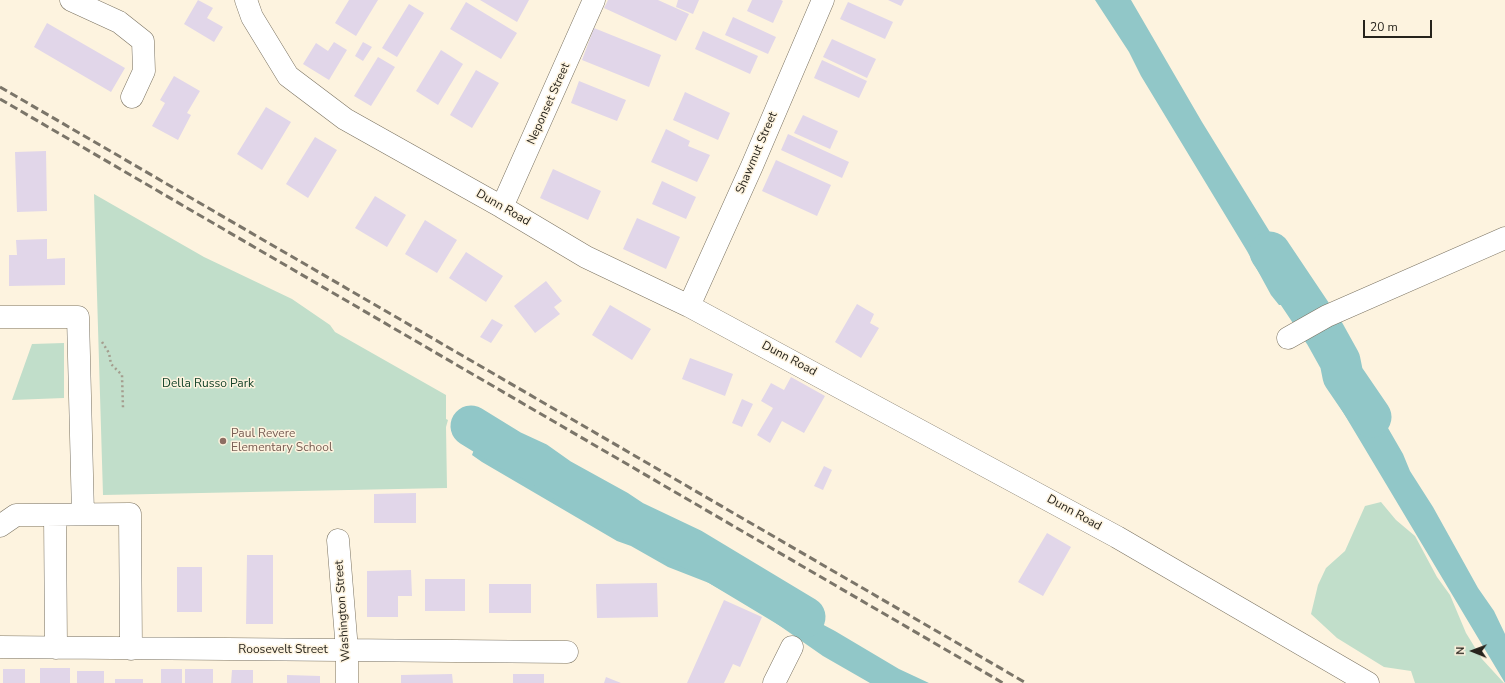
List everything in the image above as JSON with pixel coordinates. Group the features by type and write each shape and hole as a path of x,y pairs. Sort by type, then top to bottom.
{"street":[{"path":"71,0 119,22 144,41 144,71 132,97"},
{"name":"Dunn Road","path":"246,0 252,17 288,76 345,119 502,207 586,257 689,306 1117,537 1368,683"},
{"name":"Neponset Street","path":"502,207 594,0"},
{"name":"Shawmut Street","path":"689,306 752,166 823,0"},
{"path":"1288,338 1327,316 1505,238"},
{"path":"0,317 78,317 83,514"},
{"path":"55,514 56,648"},
{"path":"0,526 16,515 130,514 131,648"},
{"name":"Washington Street","path":"338,540 347,650 347,683"},
{"path":"774,683 792,646"},
{"name":"Roosevelt Street","path":"0,647 567,652"}],"path":[{"path":"79,340 103,342 109,353 111,364 122,375 123,408"}],"green space":[{"name":"Della Russo Park","path":"94,194 204,257 292,299 330,325 335,332 446,395 446,419 448,420 446,427 447,488 103,495"},
{"path":"64,343 64,398 12,400 32,344"},
{"path":"1381,502 1396,520 1415,536 1437,577 1450,595 1466,633 1482,659 1504,683 1415,683 1411,671 1384,667 1337,638 1311,614 1318,585 1326,568 1345,551 1365,506"}],"water":[{"path":"1095,0 1131,0 1202,122 1281,250 1303,295 1301,301 1294,305 1279,305 1271,295 1247,251 1141,76 1129,52"},
{"path":"1335,367 1347,372 1388,428 1403,454 1410,471 1433,507 1478,588 1494,611 1505,634 1505,683 1324,380 1329,372"},
{"path":"479,436 540,470 553,481 654,530 684,551 835,631 899,669 929,683 870,683 823,656 760,612 709,583 668,567 631,546 617,541 482,462 472,455"}],"building":[{"path":"198,0 213,8 207,18 223,27 214,42 184,24"},
{"path":"349,0 378,0 356,36 335,23"},
{"path":"480,0 529,0 517,22"},
{"path":"608,0 658,0 689,14 676,41 604,8"},
{"path":"678,0 699,0 693,14 676,7"},
{"path":"752,0 783,1 773,23 747,11"},
{"path":"888,0 904,0 901,6"},
{"path":"466,2 517,33 501,59 450,29"},
{"path":"848,2 893,22 885,39 840,19"},
{"path":"409,4 424,13 397,57 382,48"},
{"path":"733,17 776,37 768,54 725,35"},
{"path":"47,23 125,68 111,92 34,47"},
{"path":"594,28 661,55 649,87 582,60"},
{"path":"703,31 758,56 750,74 695,49"},
{"path":"832,39 876,59 867,78 823,57"},
{"path":"334,42 347,50 329,80 303,64 316,43 328,51"},
{"path":"363,42 372,47 363,61 355,56"},
{"path":"441,50 463,64 438,105 416,91"},
{"path":"378,57 395,67 371,106 354,96"},
{"path":"822,60 867,81 859,98 814,78"},
{"path":"476,70 499,83 472,128 450,115"},
{"path":"174,76 200,91 187,113 191,115 178,140 152,126 165,103 160,100"},
{"path":"579,81 626,100 617,121 571,103"},
{"path":"685,92 730,113 718,140 673,120"},
{"path":"266,107 291,122 262,170 237,154"},
{"path":"803,115 838,131 830,149 794,133"},
{"path":"666,129 690,141 688,146 710,155 697,182 651,162"},
{"path":"788,134 849,162 842,178 781,150"},
{"path":"315,137 337,150 308,198 286,184"},
{"path":"46,151 47,211 17,212 15,152"},
{"path":"776,160 831,185 817,216 762,191"},
{"path":"553,169 601,191 588,220 540,198"},
{"path":"662,181 696,197 686,219 652,204"},
{"path":"375,196 406,215 387,247 355,228"},
{"path":"637,218 680,237 666,269 623,249"},
{"path":"425,220 457,240 437,273 405,254"},
{"path":"47,239 47,259 65,258 65,285 9,286 9,255 17,255 16,240"},
{"path":"466,252 503,276 486,302 449,278"},
{"path":"546,281 562,301 554,307 560,314 535,333 514,306"},
{"path":"857,304 874,314 870,323 879,328 861,358 835,342"},
{"path":"610,305 651,329 632,360 592,335"},
{"path":"492,319 503,325 491,343 480,337"},
{"path":"690,358 733,374 725,396 682,379"},
{"path":"791,377 825,396 804,433 782,421 770,443 757,435 773,408 761,401 771,383 784,390"},
{"path":"742,399 753,404 742,427 732,423"},
{"path":"824,466 832,470 823,490 814,486"},
{"path":"416,493 416,523 374,523 374,494"},
{"path":"1047,533 1071,547 1043,596 1018,582"},
{"path":"247,555 273,555 273,624 246,624"},
{"path":"177,567 202,567 202,612 177,612"},
{"path":"411,570 412,596 398,596 398,617 367,617 367,571"},
{"path":"425,579 465,579 465,611 425,611"},
{"path":"657,583 658,617 597,618 596,584"},
{"path":"489,584 531,584 531,613 489,613"},
{"path":"724,600 762,617 740,667 733,664 724,683 687,683"},
{"path":"40,668 70,668 70,683 40,683"},
{"path":"3,669 25,669 25,683 3,683"},
{"path":"161,669 182,669 182,683 161,683"},
{"path":"185,669 213,669 213,683 185,683"},
{"path":"232,670 253,670 253,683 231,683"},
{"path":"77,671 104,671 104,683 77,683"},
{"path":"452,674 453,683 401,683 401,675"},
{"path":"513,674 544,674 544,683 513,683"},
{"path":"287,675 320,676 320,683 287,683"},
{"path":"606,677 621,683 604,683"},
{"path":"115,679 143,679 143,683 115,683"}],"waterway":[{"path":"1270,252 1325,334 1340,361 1343,376 1371,417"},
{"path":"471,426 510,450 536,462 560,479 633,521 692,549 805,617"}],"railway":[{"path":"0,87 1026,683"},
{"path":"0,99 1003,683"}],"place":[{"name":"Paul Revere Elementary School","path":"223,441"}]}
